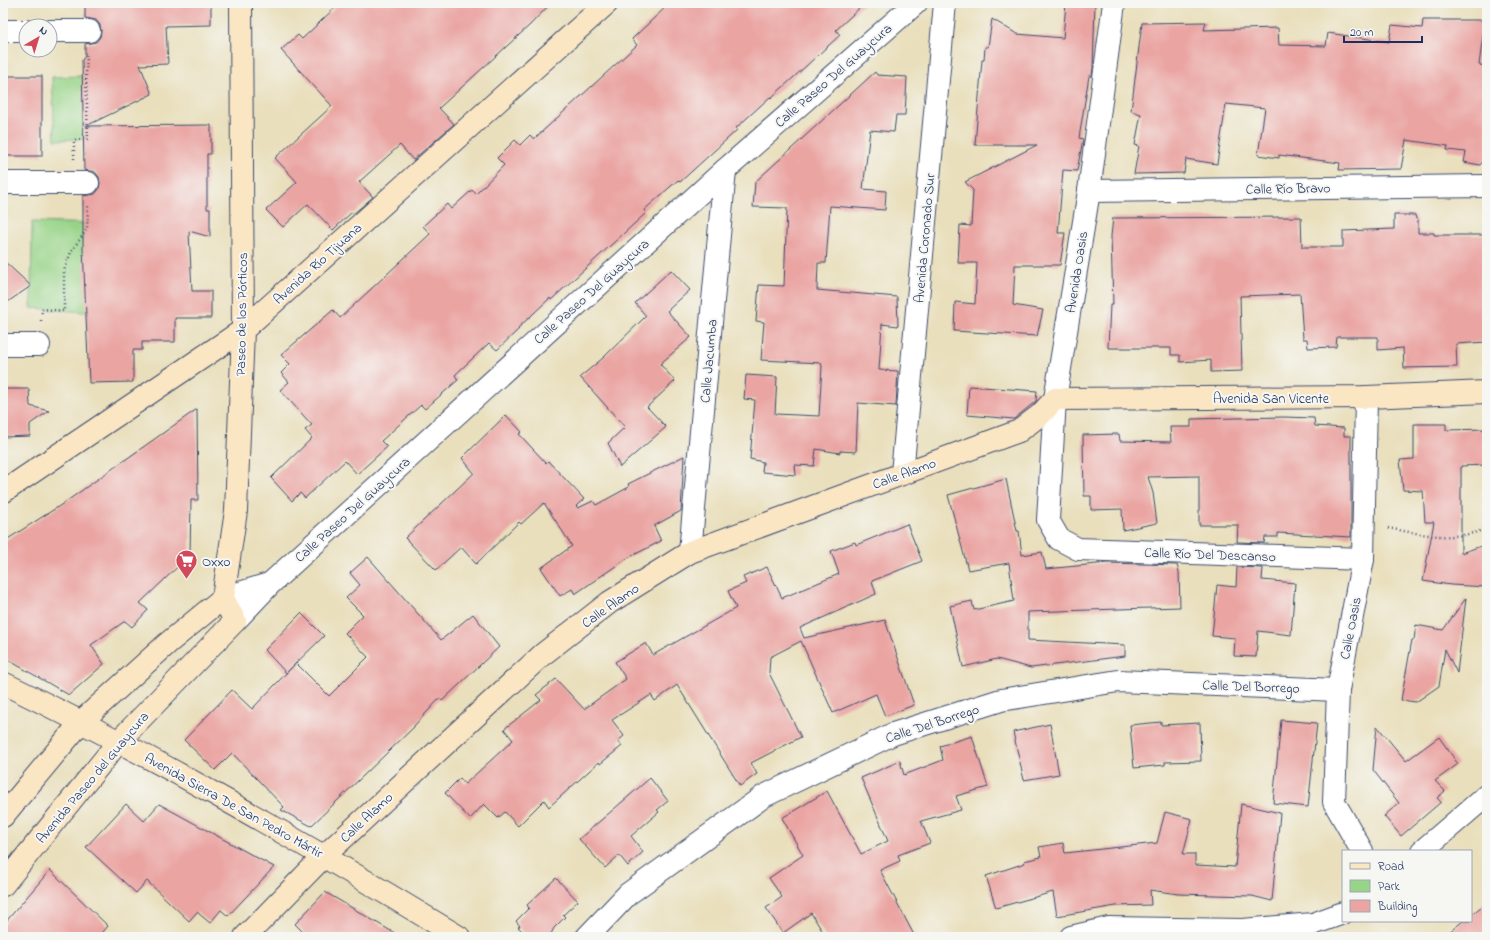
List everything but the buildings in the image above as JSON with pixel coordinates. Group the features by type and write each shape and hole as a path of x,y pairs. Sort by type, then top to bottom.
{"street":[{"name":"Avenida Río Tijuana","path":"3,492 243,330 607,3"},
{"name":"Calle Paseo Del Guaycura","path":"235,621 270,583 725,170 916,3"},
{"name":"Avenida Coronado Sur","path":"902,474 946,3"},
{"name":"Avenida Oasis","path":"1059,539 1048,520 1055,399 1089,191 1114,3"},
{"name":"Paseo de los Pórticos","path":"223,598 236,511 243,330 246,7"},
{"path":"58,31 89,30"},
{"path":"3,31 18,31"},
{"name":"Calle Jacumba","path":"690,552 725,170"},
{"path":"3,182 88,184"},
{"name":"Calle Río Bravo","path":"1089,191 1487,186"},
{"path":"3,345 39,345"},
{"name":"Avenida San Vicente","path":"1055,399 1366,398 1487,392"},
{"name":"Calle Oasis","path":"1361,850 1334,802 1338,690 1363,560 1362,523 1366,398"},
{"name":"Calle Alamo","path":"245,937 325,855 542,655 610,602 690,552 1020,431 1040,415 1055,399"},
{"name":"Calle Río Del Descanso","path":"1059,539 1078,549 1363,560"},
{"name":"Calle Paseo Del Guaycura","path":"223,598 270,583"},
{"path":"3,816 82,722 168,644 223,598 235,621"},
{"name":"Avenida Paseo del Guaycura","path":"3,885 119,741 235,621"},
{"name":"Calle Del Borrego","path":"587,937 628,894 764,796 893,734 1001,700 1118,681 1338,690"},
{"name":"Avenida Sierra De San Pedro Mártir","path":"3,683 119,741 325,855 459,937"},
{"path":"1423,850 1487,795"},
{"path":"1071,937 1109,928 1242,930 1312,924 1342,913"}],"path":[{"path":"1362,523 1438,537 1477,533 1487,528"}],"green space":[{"path":"86,76 88,139 55,140 52,77"},
{"path":"32,222 98,224 98,313 31,308"}],"place":[{"name":"Oxxo","path":"186,580"}]}
